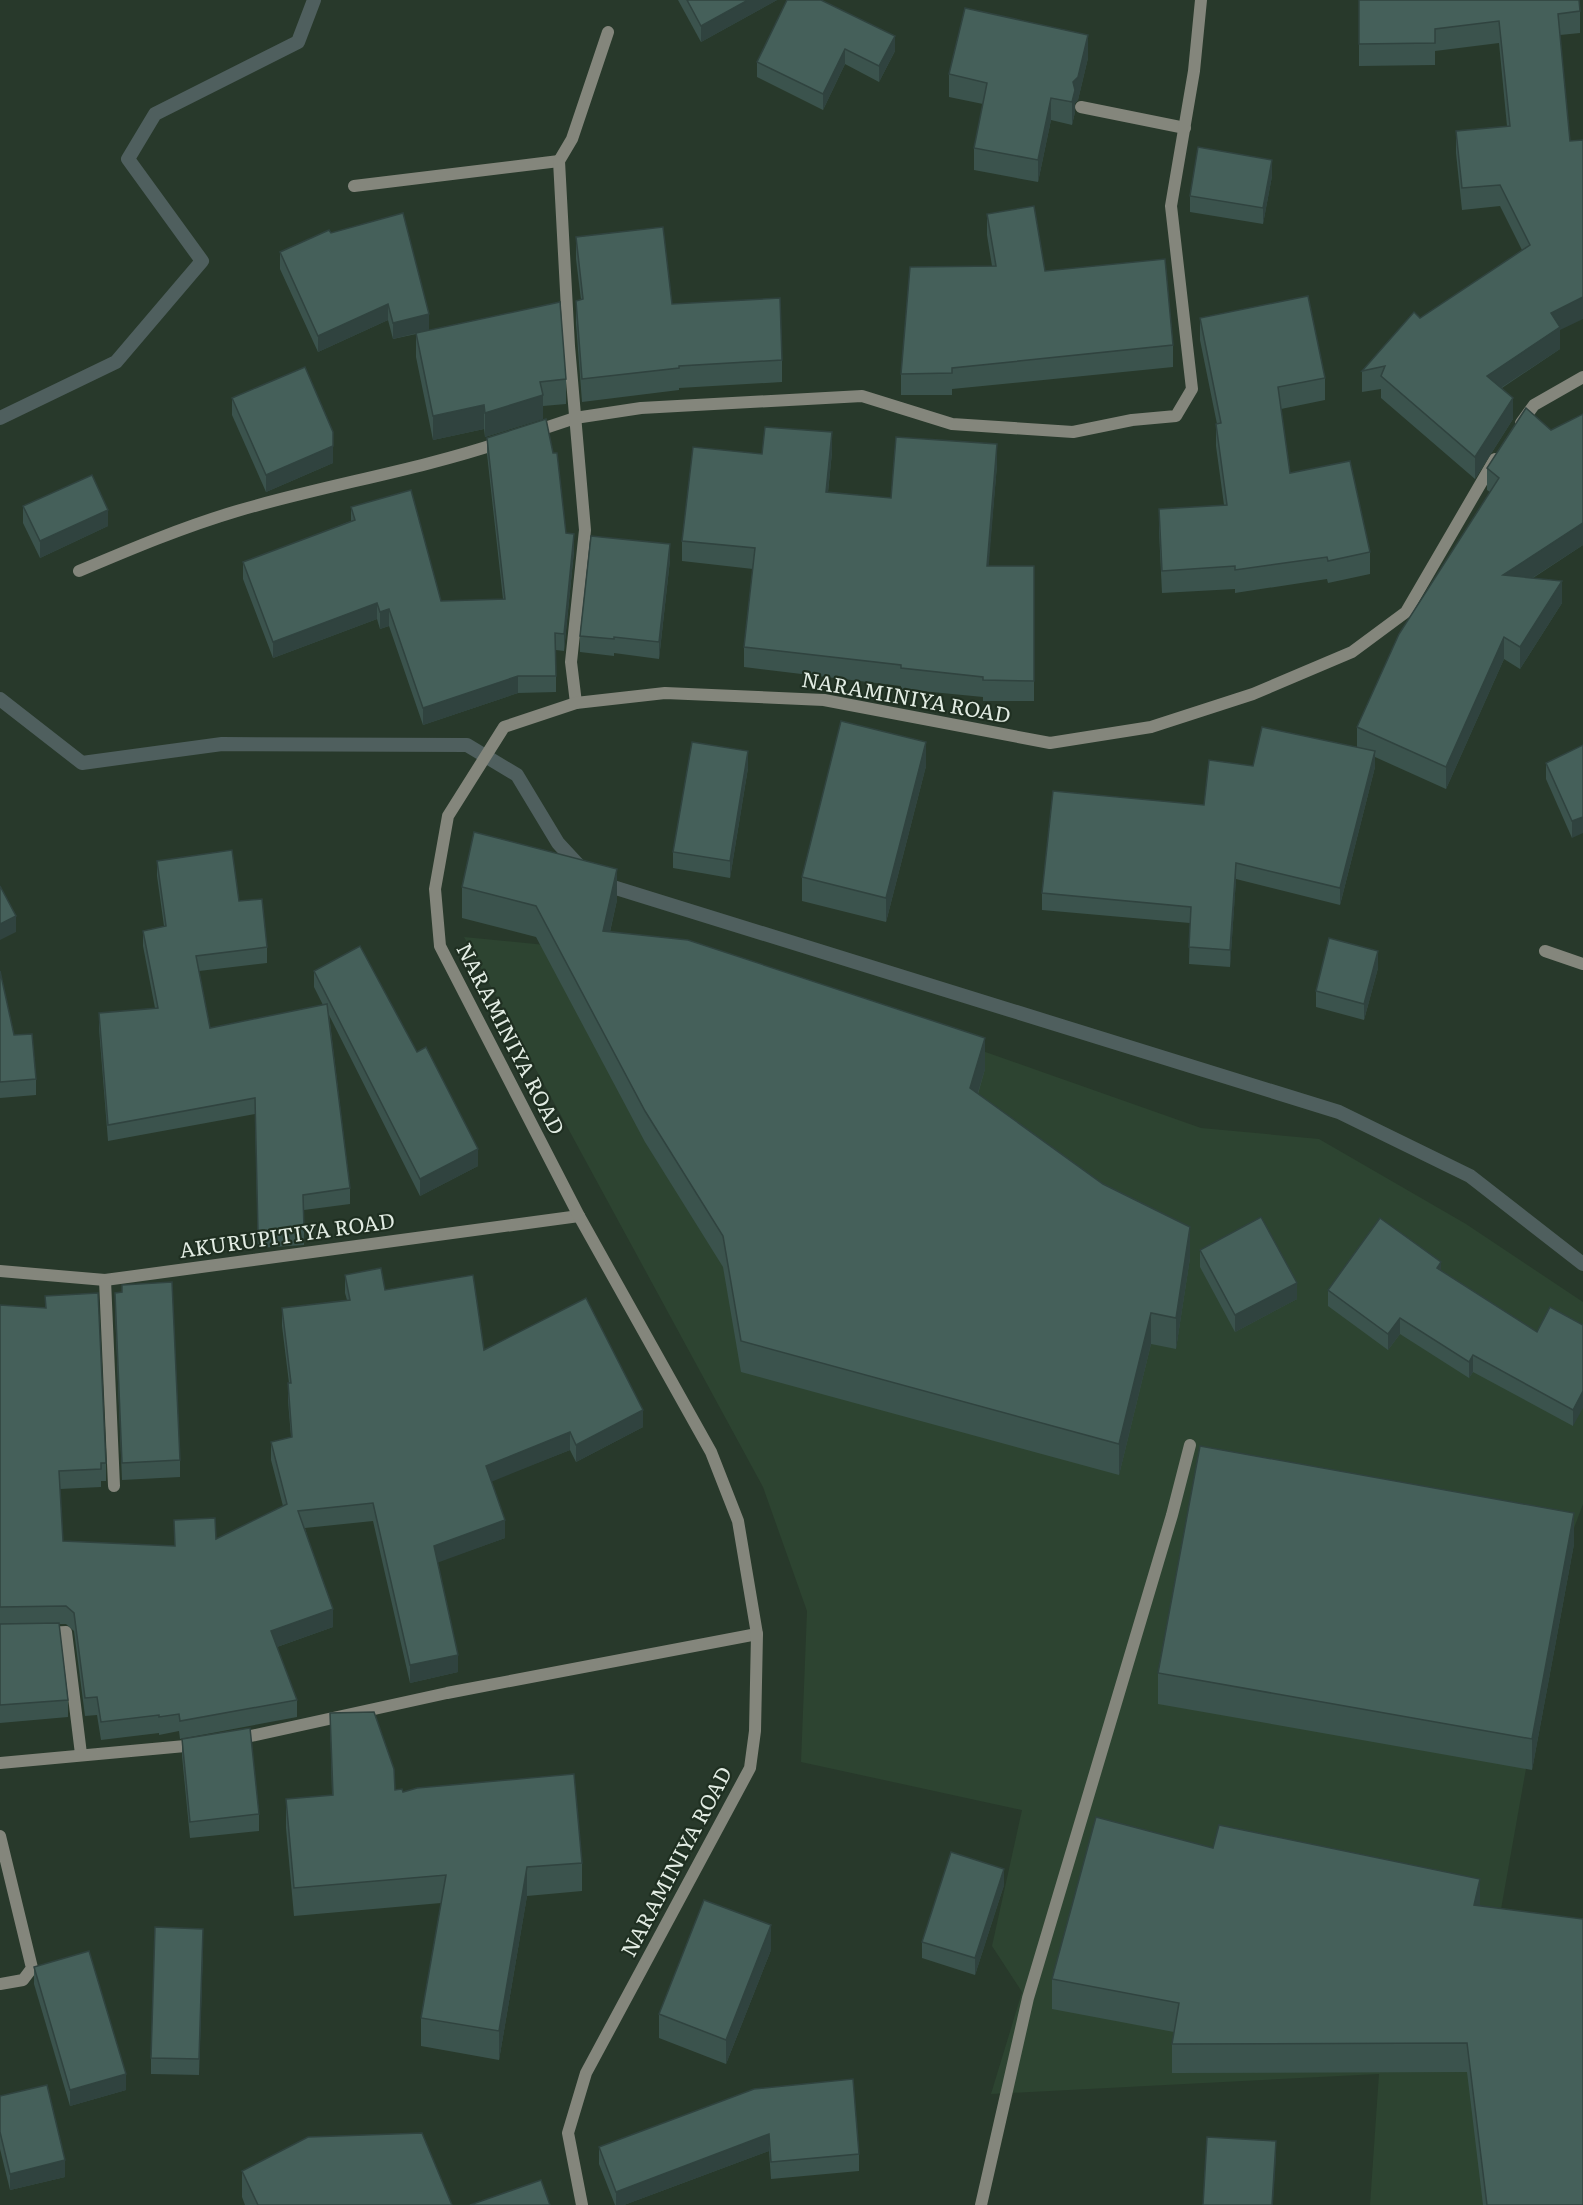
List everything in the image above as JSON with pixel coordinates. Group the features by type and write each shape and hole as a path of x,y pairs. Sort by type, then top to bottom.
{"street":[{"path":"79,571 147,542 237,511 405,471 575,418 641,408 862,396 952,424 1072,432 1131,420 1176,416 1192,389 1171,207 1185,128 1201,0"},
{"path":"576,703 572,662 585,530 575,418 560,161 572,139 609,32"},
{"path":"1081,107 1185,128"},
{"path":"354,186 560,161"},
{"path":"1514,432 1534,405 1583,377"},
{"name":"NARAMINIYA ROAD","path":"582,2205 568,2133 585,2073 750,1768 755,1731 757,1634 738,1521 711,1452 579,1216 440,946 435,889 448,816 504,727 576,703 664,693 824,700 1050,743 1151,727 1253,694 1352,652 1406,612 1501,450"},
{"path":"1545,951 1583,964"},
{"name":"AKURUPITIYA ROAD","path":"0,1271 105,1280 579,1216"},
{"path":"105,1280 114,1486"},
{"path":"981,2205 1028,1998 1169,1527 1190,1445"},
{"path":"33,1633 66,1632 81,1754"},
{"path":"0,1763 81,1754 156,1751 219,1742 447,1693 757,1634"},
{"path":"0,1836 32,1968 23,1980 0,1984"}],"shaded area":[{"path":"464,937 736,964 1201,1128 1319,1139 1466,1224 1583,1302 1583,1504 1564,1555 1498,1926 1583,2205 1370,2205 1379,2074 991,2094 1022,1992 992,1946 1022,1810 801,1762 807,1611 763,1487"}],"building":[{"path":"687,0 748,0 701,26"},
{"path":"787,0 821,0 895,36 879,66 845,49 823,94 757,62"},
{"path":"1359,0 1579,0 1580,11 1558,14 1570,141 1583,140 1583,297 1551,313 1560,327 1487,376 1513,398 1475,457 1381,376 1385,366 1362,371 1414,312 1420,318 1530,245 1500,185 1462,188 1456,131 1510,126 1499,21 1435,29 1435,43 1359,44"},
{"path":"965,8 1088,35 1078,77 1073,82 1075,90 1072,102 1051,98 1038,160 974,148 987,83 949,74"},
{"path":"1198,147 1272,160 1263,208 1190,196"},
{"path":"1034,206 1045,271 1165,259 1173,345 952,368 952,373 901,374 910,267 996,266 987,214"},
{"path":"403,213 429,314 393,323 388,304 318,336 280,252 329,230 331,233"},
{"path":"663,227 672,304 780,298 782,360 679,366 679,368 582,379 576,301 583,299 576,237"},
{"path":"1308,296 1325,378 1278,387 1290,473 1350,461 1370,552 1328,561 1327,557 1235,570 1235,566 1162,571 1159,509 1227,505 1216,424 1221,423 1200,318"},
{"path":"560,302 566,379 540,382 543,395 485,413 484,405 433,416 416,333"},
{"path":"305,367 333,432 333,446 266,475 232,398"},
{"path":"1526,408 1551,430 1583,414 1583,523 1503,575 1562,581 1520,647 1504,637 1446,767 1357,727 1399,634 1499,478 1487,468"},
{"path":"546,419 553,453 557,453 566,533 574,534 564,634 555,633 556,676 518,676 423,708 389,609 380,612 377,603 273,642 243,562 355,520 351,507 411,490 441,601 505,599 487,438"},
{"path":"765,427 832,432 826,492 891,498 896,437 997,444 987,566 1034,566 1034,681 983,680 983,677 901,668 901,665 744,647 755,548 682,541 693,447 762,454"},
{"path":"92,475 108,510 40,541 23,506"},
{"path":"591,536 670,544 659,642 580,636"},
{"path":"841,721 926,742 886,898 802,877"},
{"path":"1262,727 1375,751 1340,888 1236,863 1230,950 1189,947 1191,907 1042,893 1053,791 1204,805 1209,760 1253,766"},
{"path":"692,742 748,751 730,861 673,852"},
{"path":"1583,745 1583,817 1572,821 1546,763"},
{"path":"474,832 617,869 603,931 688,940 985,1038 970,1088 1103,1184 1190,1227 1176,1318 1151,1313 1119,1444 741,1341 723,1236 645,1111 536,906 462,887"},
{"path":"232,850 239,901 262,899 267,947 196,956 210,1028 327,1004 350,1188 303,1195 304,1229 258,1233 255,1098 108,1125 99,1013 158,1008 143,931 166,926 157,861"},
{"path":"0,886 16,916 0,924"},
{"path":"1329,938 1378,951 1364,1004 1316,991"},
{"path":"360,946 417,1052 426,1047 478,1149 420,1179 314,971"},
{"path":"0,971 14,1035 32,1034 36,1079 0,1082"},
{"path":"1261,1217 1297,1283 1235,1315 1200,1250"},
{"path":"1380,1218 1441,1262 1437,1268 1537,1332 1550,1307 1583,1325 1583,1391 1573,1410 1473,1355 1469,1362 1400,1318 1388,1334 1328,1290"},
{"path":"381,1268 385,1290 473,1275 484,1350 586,1298 643,1410 576,1445 570,1432 486,1466 505,1520 434,1546 458,1655 410,1665 373,1503 298,1511 333,1609 271,1631 297,1700 180,1721 179,1714 101,1722 97,1697 85,1698 74,1613 66,1606 0,1607 0,1305 46,1308 45,1296 98,1293 106,1463 101,1463 101,1469 59,1471 63,1541 175,1546 174,1520 215,1518 216,1539 287,1504 271,1442 292,1437 288,1383 291,1383 282,1308 350,1300 345,1275"},
{"path":"172,1282 180,1460 122,1463 115,1293 122,1292 122,1285"},
{"path":"1200,1446 1574,1513 1532,1739 1158,1673"},
{"path":"59,1623 68,1700 0,1705 0,1624"},
{"path":"374,1712 394,1769 395,1790 402,1789 403,1792 417,1788 574,1774 582,1863 527,1867 499,2031 421,2018 446,1875 294,1888 286,1799 333,1795 330,1713"},
{"path":"250,1728 259,1814 190,1822 182,1739"},
{"path":"1096,1817 1213,1848 1219,1825 1480,1879 1474,1905 1583,1919 1583,2205 1487,2205 1467,2043 1172,2044 1179,2003 1052,1979"},
{"path":"951,1852 1004,1869 975,1958 922,1942"},
{"path":"704,1900 771,1925 726,2040 659,2014"},
{"path":"155,1927 203,1929 199,2059 151,2058"},
{"path":"89,1951 126,2074 70,2090 34,1967"},
{"path":"853,2079 859,2154 771,2162 769,2134 616,2192 599,2147 754,2089"},
{"path":"47,2085 65,2160 10,2174 0,2132 0,2096"},
{"path":"422,2133 452,2205 258,2205 242,2171 308,2137"},
{"path":"1207,2137 1276,2141 1272,2205 1203,2205"},
{"path":"541,2180 550,2205 470,2205"}],"waterway":[{"path":"0,418 116,362 202,261 128,159 155,114 298,42 314,0"},
{"path":"0,699 82,763 222,744 467,745 517,775 558,843 583,870"},
{"path":"600,883 1339,1112 1470,1176 1583,1264"}]}
